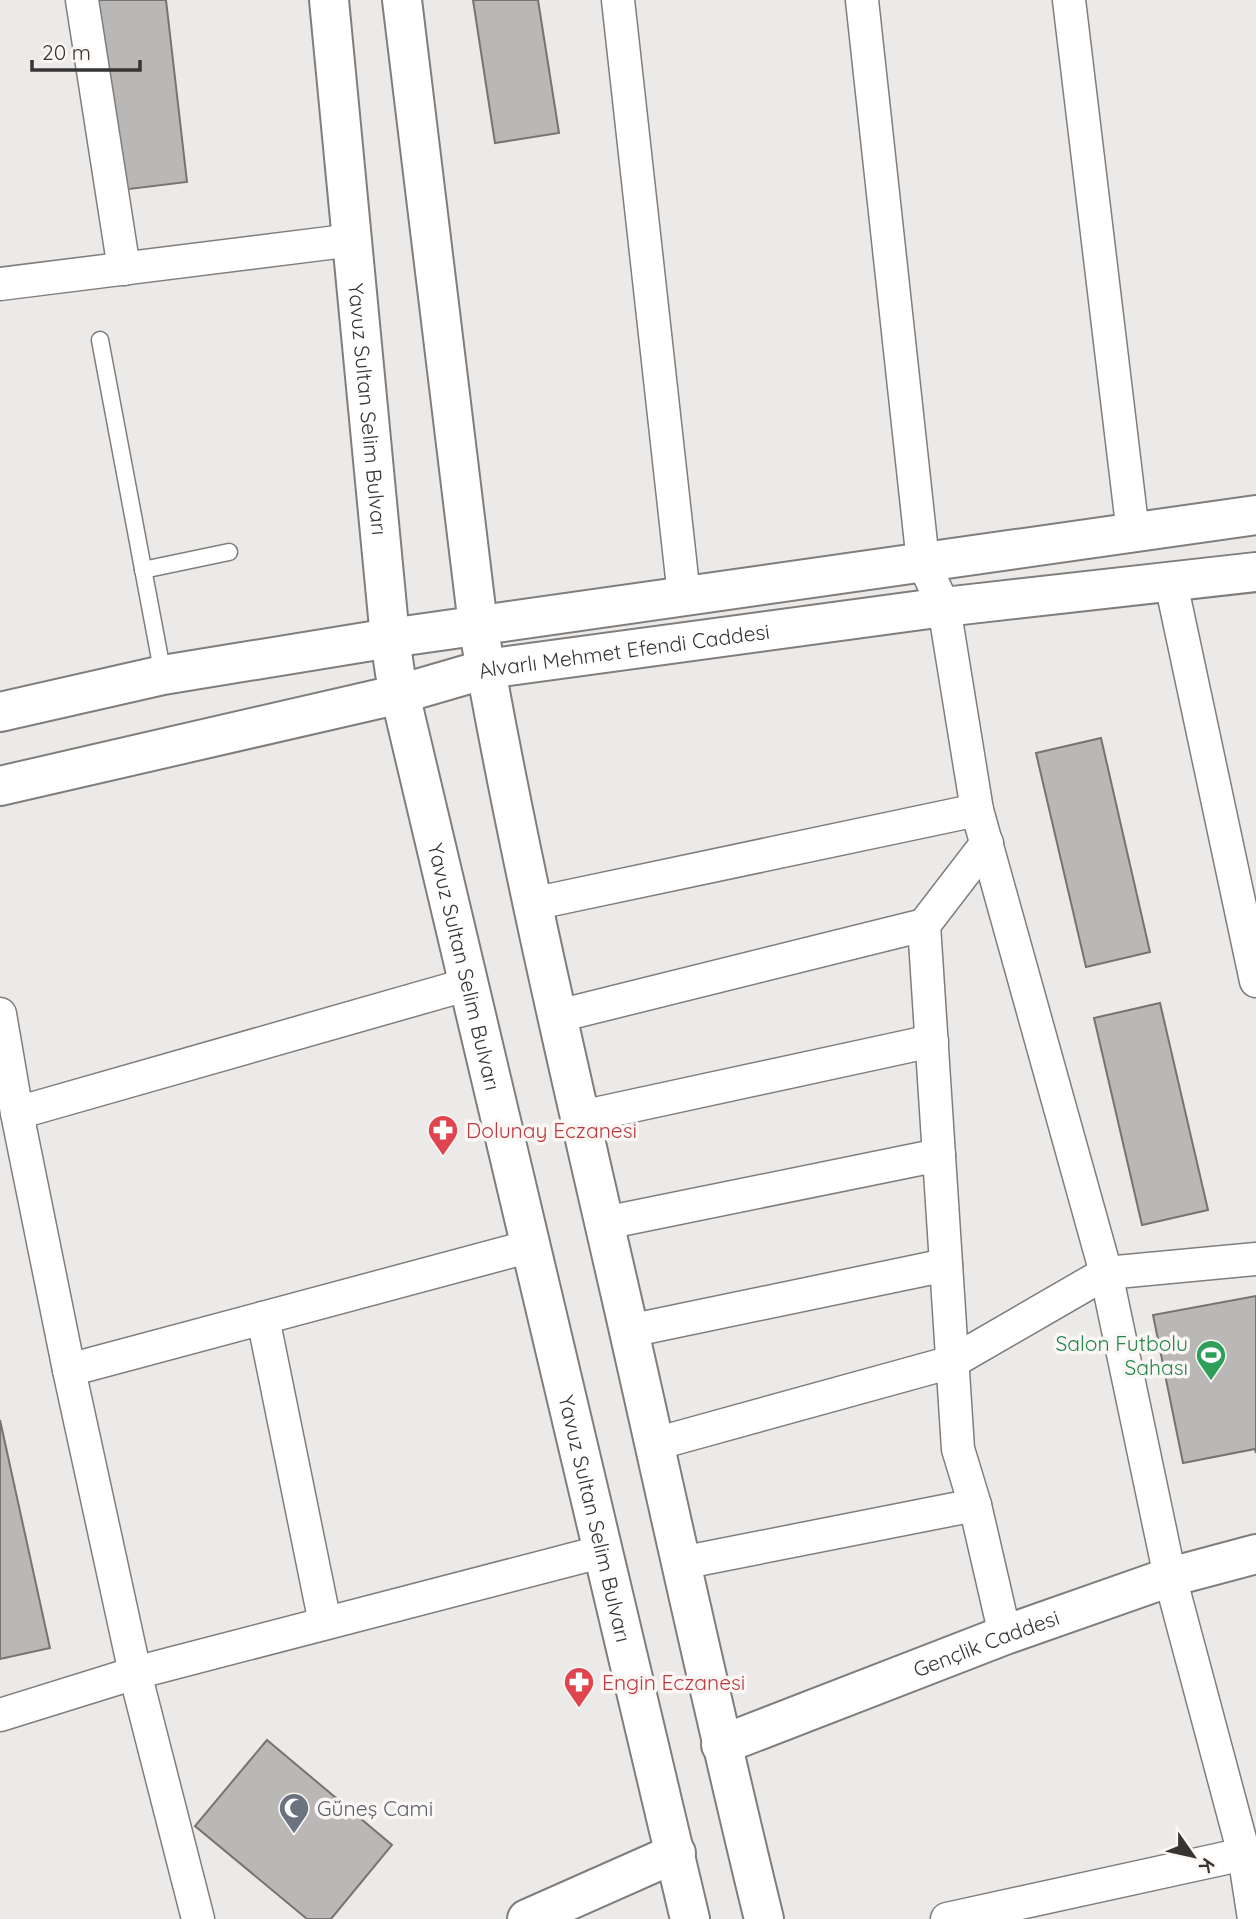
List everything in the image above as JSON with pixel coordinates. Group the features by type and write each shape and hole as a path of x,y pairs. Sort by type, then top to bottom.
{"main road":[{"name":"Yavuz Sultan Selim Bulvarı","path":"329,0 390,638 400,694 690,1919"},
{"path":"402,0 478,625 486,669 532,904 721,1745 764,1919"},
{"path":"0,712 163,675 390,638 1256,515"},
{"name":"Alvarlı Mehmet Efendi Caddesi","path":"0,786 400,694 486,669 944,607 1256,572"},
{"name":"Gençlik Caddesi","path":"721,1745 1005,1635 1170,1577 1256,1554"},
{"path":"527,1919 676,1853"}],"street":[{"path":"82,0 124,269"},
{"path":"618,0 684,596"},
{"path":"862,0 923,562 944,607 977,810 1106,1273 1170,1577 1244,1854 1254,1919"},
{"path":"1069,0 1133,533"},
{"path":"0,285 352,240"},
{"path":"1171,583 1256,981"},
{"path":"532,904 977,810"},
{"path":"558,1016 924,925 987,843"},
{"path":"924,925 957,1449 975,1505 1005,1635"},
{"path":"17,1113 469,984"},
{"path":"0,1014 17,1113 69,1370 135,1673 198,1919"},
{"path":"580,1117 932,1041"},
{"path":"604,1223 939,1155"},
{"path":"69,1370 531,1246"},
{"path":"654,1444 953,1362 1106,1273 1256,1259"},
{"path":"629,1331 946,1265"},
{"path":"262,1318 325,1623"},
{"path":"681,1563 975,1505"},
{"path":"0,1715 135,1673 604,1551"},
{"path":"947,1919 1244,1854"}],"lane":[{"path":"100,340 163,675"},
{"path":"143,570 229,552"}],"building":[{"path":"98,0 166,0 187,182 121,190"},
{"path":"473,0 538,0 559,133 495,143"},
{"path":"1101,738 1150,952 1086,967 1036,753"},
{"path":"1160,1003 1208,1210 1142,1225 1094,1018"},
{"name":"Salon Futbolu Sahası","path":"1256,1296 1256,1453 1255,1449 1183,1463 1153,1315"},
{"path":"0,1420 50,1648 0,1659"},
{"name":"Güneş Cami","path":"267,1740 392,1845 331,1919 307,1919 195,1826"}],"place":[{"name":"Dolunay Eczanesi","path":"443,1157"},
{"name":"Salon Futbolu Sahası","path":"1211,1382"},
{"name":"Engin Eczanesi","path":"579,1709"},
{"name":"Güneş Cami","path":"294,1835"}]}
